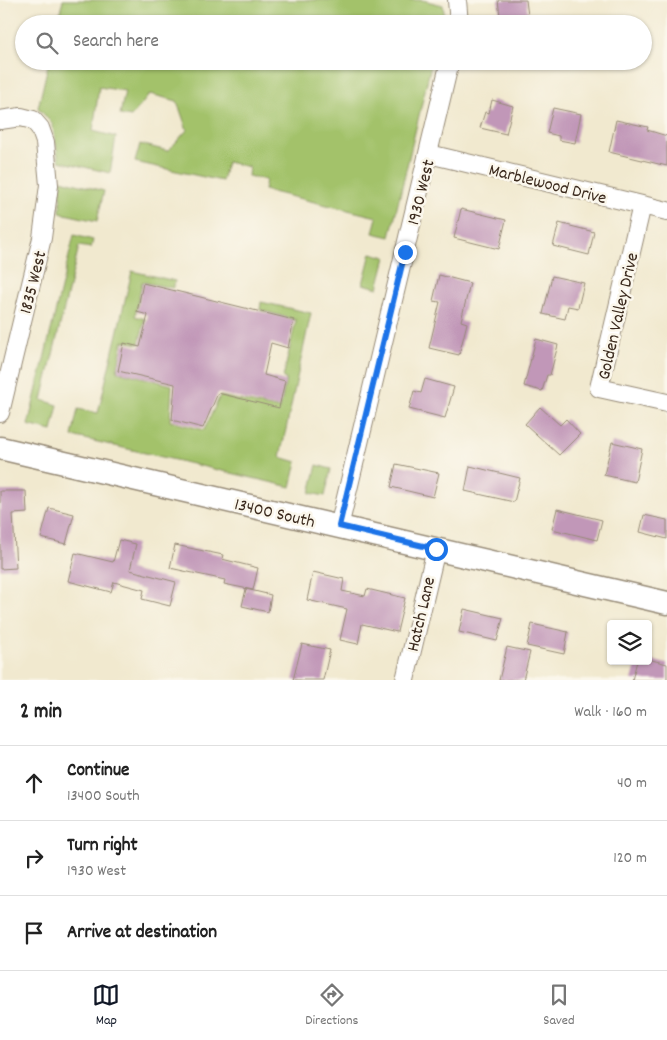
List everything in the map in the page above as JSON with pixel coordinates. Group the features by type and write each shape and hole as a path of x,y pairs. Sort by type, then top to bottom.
{"street":[{"path":"457,0 458,15"},
{"name":"1930 West","path":"339,526 448,70"},
{"name":"1835 West","path":"0,120 21,117 32,120 40,128 45,142 49,184 42,238 0,413"},
{"name":"Marblewood Drive","path":"429,154 667,211"},
{"name":"Golden Valley Drive","path":"642,206 599,388 667,403"},
{"name":"13400 South","path":"0,448 667,603"},
{"name":"Hatch Lane","path":"405,680 436,549"}],"green space":[{"path":"63,0 422,0 443,5 444,12 443,15 59,15"},
{"path":"47,70 430,70 390,237 373,233 377,217 264,190 266,180 248,176 249,167 227,162 222,181 135,162 140,144 168,151 187,130 177,101 150,94 131,117 120,115 125,91 99,87 93,131 116,137 110,173 59,161 52,123 38,108"},
{"path":"61,180 104,191 97,221 60,213"},
{"path":"74,235 93,240 91,248 79,246 42,400 58,405 52,431 28,425"},
{"path":"371,253 386,257 378,288 363,284"},
{"path":"132,271 175,281 173,288 142,282 135,316 145,319 139,344 123,341 117,371 172,385 170,421 204,430 220,396 280,409 286,379 283,378 296,320 260,310 261,302 311,313 280,457 297,462 291,487 72,436 78,409 98,413"},
{"path":"317,465 331,469 325,496 310,493"}],"building":[{"path":"498,0 526,0 528,15 500,15"},
{"path":"492,100 513,106 506,134 480,128 485,112 489,113"},
{"path":"553,108 581,114 575,143 559,140 559,136 547,133"},
{"path":"616,120 648,127 647,130 667,136 667,166 609,152"},
{"path":"461,209 506,220 499,249 454,238"},
{"path":"559,223 594,232 589,255 553,246"},
{"path":"439,275 470,283 461,321 467,323 459,355 429,348 440,302 433,301"},
{"path":"552,276 584,283 578,308 568,306 565,319 543,314"},
{"path":"143,283 294,320 288,348 271,343 264,375 285,381 279,408 218,393 203,428 172,420 175,384 118,371 124,343 140,347 148,315 137,312"},
{"path":"536,339 558,345 550,375 547,375 542,391 524,386"},
{"path":"425,379 454,387 445,418 409,409 414,391 421,393"},
{"path":"540,407 560,425 566,419 580,434 559,455 525,424"},
{"path":"612,442 642,449 635,482 604,475"},
{"path":"396,464 439,473 433,497 391,487"},
{"path":"470,466 520,478 514,502 465,491"},
{"path":"0,491 26,491 27,513 13,514 16,568 0,569"},
{"path":"49,508 74,514 66,544 41,538"},
{"path":"557,509 602,520 597,540 552,529"},
{"path":"644,515 667,520 667,539 640,532"},
{"path":"119,540 136,544 130,570 176,582 170,606 142,599 144,590 114,582 111,592 68,581 75,553 113,562"},
{"path":"175,545 223,555 222,559 258,568 253,590 224,584 225,580 170,568"},
{"path":"313,572 344,579 342,591 365,596 367,589 405,598 397,632 362,624 358,644 340,640 347,609 307,600"},
{"path":"246,589 271,595 268,612 242,606"},
{"path":"464,609 503,618 497,641 459,632"},
{"path":"532,624 568,632 564,654 527,646"},
{"path":"302,644 330,650 323,680 293,680"},
{"path":"507,647 530,652 523,680 499,680"},
{"path":"652,660 667,664 667,680 632,680 636,665 652,665"}],"route":[{"path":"405,252 339,526 436,549"}]}
